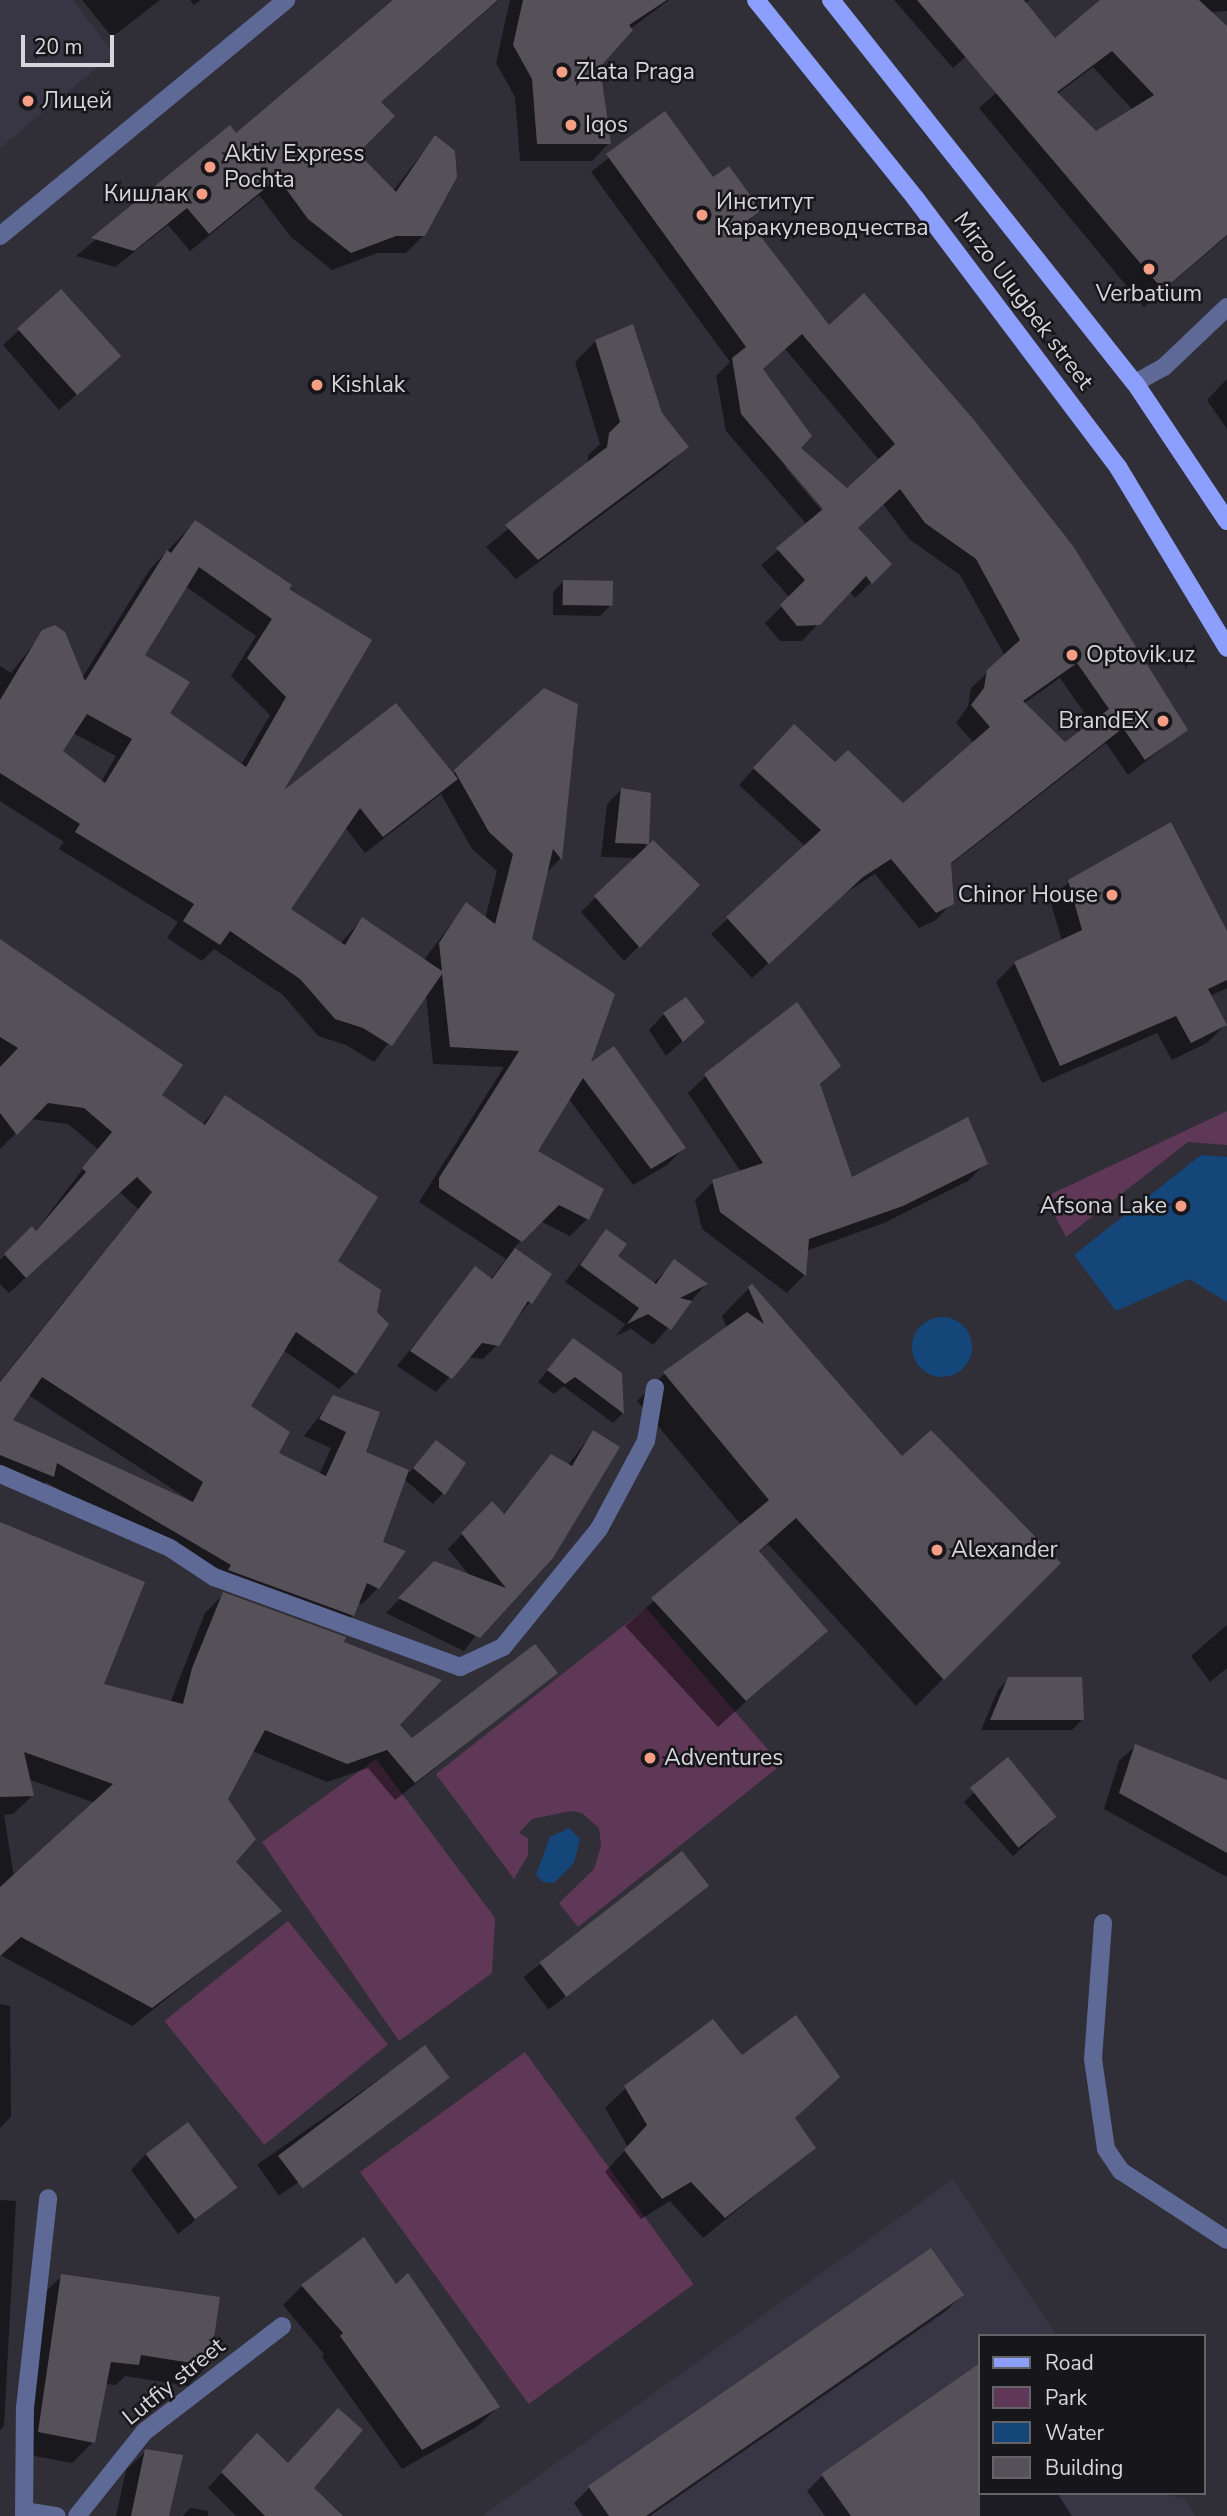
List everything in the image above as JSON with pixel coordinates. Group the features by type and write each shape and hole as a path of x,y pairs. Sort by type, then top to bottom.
{"main road":[{"name":"Mirzo Ulugbek street","path":"757,0 916,199 1118,467 1227,648"},
{"name":"Mirzo Ulugbek street","path":"831,0 1135,383 1227,522"}],"street":[{"path":"0,236 286,0"},
{"path":"1135,383 1164,367 1227,307"},
{"path":"0,1474 170,1548 214,1577 460,1667 503,1647 600,1529 646,1441 655,1388"},
{"path":"1103,1923 1093,2059 1106,2149 1121,2171 1227,2240"},
{"path":"48,2198 25,2408 24,2514 57,2516"},
{"name":"Lutfiy street","path":"77,2516 144,2432 282,2326"}],"shaded area":[{"name":"Лицей","path":"0,0 73,0 114,54 0,148"},
{"path":"953,2179 1056,2334 978,2334 978,2495 1169,2495 1185,2500 1196,2516 482,2516"}],"green space":[{"path":"1227,1111 1227,1145 1188,1142 1066,1237 1045,1197"},
{"path":"646,1608 781,1765 578,1927 559,1903 594,1869 601,1846 599,1828 582,1813 571,1811 532,1819 519,1833 528,1838 528,1855 514,1879 436,1774"},
{"path":"376,1759 495,1918 492,1973 399,2041 262,1842"},
{"path":"288,1921 388,2045 264,2145 164,2021"},
{"path":"525,2052 694,2284 529,2404 360,2172"}],"water":[{"name":"Afsona Lake","path":"1201,1155 1227,1157 1227,1302 1189,1279 1116,1311 1074,1255"},
{"path":"936,1317 948,1317 964,1325 970,1335 970,1359 964,1369 948,1377 936,1377 920,1369 912,1353 912,1341 920,1325"},
{"path":"569,1828 580,1839 574,1863 554,1883 543,1882 536,1875 550,1837"}],"building":[{"path":"393,0 498,0 381,102 395,116 358,153 396,192 435,135 455,151 457,177 425,236 396,236 351,253 308,219 278,178 209,234 187,208 134,251 91,238 230,125 236,133"},
{"name":"Zlata Praga","path":"523,0 667,0 629,25 633,30 600,67 611,144 537,144 532,79 513,45"},
{"path":"917,0 1024,0 1055,38 1100,0 1199,0 1227,26 1227,235 1163,290","holes":["1112,51 1154,95 1096,131 1057,92"]},
{"path":"665,111 713,177 729,166 761,210 748,220 829,325 864,293 974,420 1073,546 1188,730 1145,760 1123,728 951,863 954,904 936,913 891,859 863,877 769,964 726,917 821,830 753,768 794,724 835,762 848,750 903,803 990,727 971,705 984,688 987,670 1020,640 976,559 925,523 900,489 858,528 892,564 872,584 866,576 820,625 797,626 780,605 805,580 776,548 823,509 741,414 732,358 746,347 606,154","holes":["802,334 895,444 847,488 801,448 812,436 763,369","1077,663 1109,709 1065,742 1023,701"]},
{"path":"61,289 121,356 77,395 17,328"},
{"path":"633,324 662,413 689,447 538,560 505,525 607,447 609,433 620,422 595,340"},
{"path":"195,520 292,585 289,589 372,640 284,790 396,703 458,779 383,837 360,808 291,909 345,945 362,917 442,971 439,943 466,902 495,924 513,854 489,832 454,770 544,688 578,704 562,860 553,849 532,939 615,994 591,1062 614,1046 686,1148 651,1169 583,1078 538,1151 604,1189 589,1220 559,1205 522,1242 439,1188 439,1178 519,1051 450,1047 442,974 392,1046 363,1028 335,1019 300,979 230,931 220,945 183,921 194,904 75,832 80,824 0,773 0,700 42,630 55,625 65,632 85,681 167,550 171,553","holes":["199,567 272,619 247,658 286,697 246,767 170,713 190,682 145,655","87,714 132,739 105,783 63,751"]},
{"path":"563,580 613,581 613,606 563,605"},
{"path":"621,788 651,793 649,844 615,843"},
{"path":"1171,822 1227,931 1227,980 1208,989 1227,1025 1191,1043 1176,1016 1060,1066 1014,962 1082,930 1068,880"},
{"path":"653,840 700,885 640,948 594,896"},
{"path":"0,939 183,1065 162,1095 205,1125 225,1095 378,1197 338,1261 381,1290 377,1312 389,1324 356,1374 296,1332 251,1406 290,1432 279,1453 326,1476 346,1432 319,1419 333,1395 380,1412 366,1452 409,1470 383,1542 406,1551 379,1589 367,1583 354,1616 228,1570 231,1565 57,1463 54,1477 0,1455 0,1382 152,1192 137,1177 26,1278 4,1254 32,1226 36,1231 86,1172 82,1168 112,1132 84,1108 48,1103 17,1135 0,1113 0,1067 18,1048 0,1037","holes":["42,1377 203,1482 193,1502 13,1420"]},
{"path":"686,997 705,1022 683,1042 663,1013"},
{"path":"797,1002 841,1066 820,1084 852,1177 968,1117 988,1164 903,1206 809,1239 806,1276 720,1212 712,1180 763,1163 704,1074"},
{"path":"606,1229 627,1244 618,1256 656,1284 674,1259 708,1284 680,1298 692,1301 671,1330 648,1314 627,1324 639,1308 580,1265"},
{"path":"515,1248 552,1274 532,1304 528,1301 499,1346 482,1343 452,1379 410,1351 475,1266 492,1279"},
{"path":"752,1284 902,1456 931,1430 1061,1563 944,1680 796,1518 759,1551 828,1631 746,1701 651,1598 769,1500 663,1372 747,1312 764,1324 748,1287"},
{"path":"573,1338 622,1373 624,1414 575,1377 565,1384 547,1370"},
{"path":"593,1430 620,1447 553,1558 480,1638 398,1598 434,1561 506,1588 461,1533 492,1501 504,1514 551,1454 572,1466"},
{"path":"436,1440 466,1463 445,1495 413,1468"},
{"path":"0,1522 145,1582 104,1684 183,1704 192,1668 223,1592 346,1637 344,1642 442,1680 400,1725 412,1738 535,1644 558,1673 415,1783 387,1750 347,1764 265,1730 228,1799 256,1839 236,1862 282,1911 152,2008 21,1937 0,1956 0,1887 113,1784 24,1752 34,1796 0,1797"},
{"path":"1008,1677 1082,1677 1084,1720 990,1720"},
{"path":"1135,1744 1227,1780 1227,1853 1119,1793"},
{"path":"1008,1757 1056,1817 1018,1848 970,1788"},
{"path":"682,1851 709,1886 566,1997 539,1962"},
{"path":"796,2015 840,2077 795,2118 816,2148 725,2218 691,2182 662,2199 624,2150 647,2125 624,2086 713,2019 742,2055"},
{"path":"425,2045 450,2078 303,2188 278,2156"},
{"path":"188,2122 237,2187 195,2219 146,2154"},
{"path":"364,2237 396,2284 408,2273 500,2407 422,2450 340,2336 343,2333 301,2285"},
{"path":"931,2248 964,2295 646,2516 609,2516 588,2486"},
{"path":"61,2274 220,2297 210,2366 141,2355 139,2365 111,2362 95,2443 38,2432"},
{"path":"978,2364 980,2516 851,2516 821,2474"},
{"path":"338,2408 363,2430 314,2488 343,2516 265,2516 221,2472 257,2433 288,2463"},
{"path":"145,2449 183,2455 169,2516 131,2516"}],"place":[{"name":"Zlata Praga","path":"562,72"},
{"name":"Лицей","path":"28,101"},
{"name":"Iqos","path":"571,125"},
{"name":"Aktiv Express Pochta","path":"210,167"},
{"name":"Кишлак","path":"202,194"},
{"name":"Институт Каракулеводчества","path":"702,215"},
{"name":"Verbatium","path":"1149,269"},
{"name":"Kishlak","path":"317,385"},
{"name":"Optovik.uz","path":"1072,655"},
{"name":"BrandEX","path":"1163,721"},
{"name":"Chinor House","path":"1112,895"},
{"name":"Afsona Lake","path":"1181,1206"},
{"name":"Alexander","path":"937,1550"},
{"name":"Adventures","path":"650,1758"}]}
